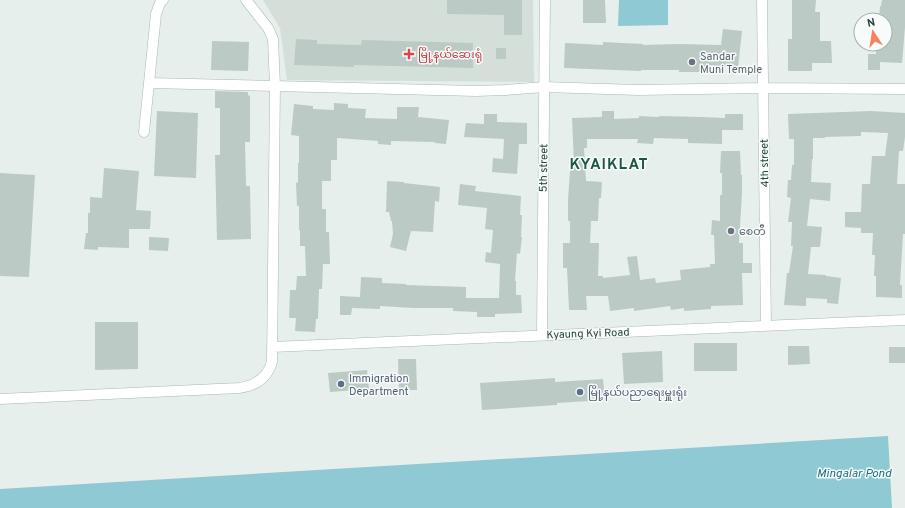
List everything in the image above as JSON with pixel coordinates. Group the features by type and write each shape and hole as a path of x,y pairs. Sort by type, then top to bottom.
{"street":[{"path":"144,132 156,14 160,3 163,0"},
{"path":"0,399 231,389 252,385 266,375 272,362 275,86 273,39 268,28 246,0"},
{"name":"5th street","path":"542,335 545,0"},
{"name":"4th street","path":"762,0 766,326"},
{"path":"149,83 476,91 544,87 638,90 763,88 905,89"},
{"name":"Kyaung Kyi Road","path":"272,347 905,320"}],"shaded area":[{"name":"မြို့နယ်ဆေးရုံ","path":"263,0 533,0 534,82 287,80 280,28"}],"water":[{"path":"619,0 668,0 668,25 618,26"},
{"name":"Mingalar Pond","path":"888,436 892,508 0,508 0,489"}],"building":[{"path":"447,0 522,0 522,35 504,35 504,15 447,14"},
{"path":"583,0 605,0 606,23 583,23"},
{"path":"792,0 816,0 815,12 820,12 820,41 831,41 832,63 812,63 812,71 788,71 788,39 792,39"},
{"path":"882,0 905,0 905,27 902,63 880,62 880,70 868,70 868,54 876,54 876,52 893,52 893,12 880,12"},
{"path":"723,29 742,31 738,68 707,65 706,72 679,72 679,70 641,71 564,68 565,43 603,45 603,42 643,45 721,45"},
{"path":"296,39 317,40 317,44 361,45 362,40 473,43 473,68 294,65"},
{"path":"212,41 249,42 248,71 211,70"},
{"path":"496,48 506,48 506,59 496,59"},
{"path":"215,91 248,92 248,95 250,96 250,142 245,142 246,186 250,186 251,239 217,240 215,155 220,155 220,108 215,108"},
{"path":"334,103 348,104 348,108 366,109 365,118 397,119 397,107 419,107 418,117 449,120 446,144 434,143 435,142 391,141 391,145 378,144 378,141 337,138 337,160 331,160 331,181 322,181 322,209 326,209 326,232 329,232 330,264 323,264 322,289 319,289 318,319 316,319 315,332 295,331 296,318 289,318 290,290 296,290 297,276 306,276 305,246 300,246 299,206 297,206 296,183 298,182 299,136 291,135 294,104 313,106 313,109 334,110"},
{"path":"157,111 198,113 196,178 154,176"},
{"path":"602,111 614,111 614,119 639,118 639,116 725,118 725,114 743,114 743,130 722,130 722,144 688,143 688,139 654,138 653,144 637,143 638,139 587,139 587,148 584,148 586,181 602,182 601,198 599,198 598,221 591,221 590,243 599,243 598,276 603,276 603,278 630,275 627,257 637,256 640,280 655,278 656,283 681,280 680,270 710,267 710,264 715,264 714,235 711,235 712,220 720,221 720,195 722,195 722,173 720,173 721,151 740,151 742,193 739,243 743,243 743,263 752,263 752,273 742,273 743,305 711,306 711,309 684,311 684,308 671,310 670,306 634,311 634,308 610,311 608,296 586,296 587,310 569,310 567,268 563,268 563,243 570,243 568,200 570,164 574,164 572,118 602,117"},
{"path":"871,111 905,113 905,137 903,151 899,151 897,184 905,184 905,234 903,234 900,285 902,285 902,298 876,297 876,276 874,276 875,255 872,255 873,233 861,233 861,228 845,227 845,212 861,212 862,184 870,184 872,156 885,156 888,133 861,132 861,136 813,138 811,182 831,183 830,201 810,199 807,226 822,227 820,247 811,247 808,274 841,278 838,304 827,303 827,299 806,298 806,306 784,305 787,273 789,273 793,246 791,246 792,222 788,222 791,198 787,197 788,180 791,180 792,165 794,165 794,139 789,139 788,114"},
{"path":"484,114 497,114 497,122 527,123 527,144 519,144 517,174 492,172 493,158 503,159 504,139 464,137 466,123 484,124"},
{"path":"104,168 139,171 136,210 151,211 150,229 129,229 129,248 98,247 98,250 84,249 86,233 88,233 90,197 102,198"},
{"path":"0,173 35,175 29,277 0,276"},
{"path":"387,181 440,187 439,202 435,201 433,232 411,231 406,251 390,247 393,234 392,221 389,212 386,212"},
{"path":"460,184 476,186 475,191 521,196 520,215 522,215 522,237 520,254 517,253 515,281 516,295 521,295 522,313 495,314 495,317 477,317 477,312 453,311 453,308 380,306 380,309 352,308 351,315 340,315 340,296 360,297 361,277 382,278 382,283 466,287 466,298 499,298 500,264 485,262 486,252 491,253 493,230 485,229 487,208 458,205"},
{"path":"149,237 169,238 168,251 149,250"},
{"path":"95,322 138,322 138,369 95,370"},
{"path":"694,343 737,343 737,371 694,371"},
{"path":"788,346 809,346 810,364 788,365"},
{"path":"889,347 905,347 905,363 889,363"},
{"path":"662,351 663,382 624,384 622,353"},
{"path":"398,359 416,359 417,390 399,390"},
{"path":"367,370 369,389 330,392 328,373"},
{"path":"555,378 555,382 603,379 605,400 482,410 480,383"}],"place":[{"name":"မြို့နယ်ဆေးရုံ","path":"409,54"},
{"name":"Sandar Muni Temple","path":"692,62"},
{"name":"စေတီ","path":"731,231"},
{"name":"Immigration Department","path":"341,384"},
{"name":"မြို့နယ်ပညာရေးမှူးရုံး","path":"580,392"}],"district":[{"name":"KYAIKLAT","path":"609,164"}]}
